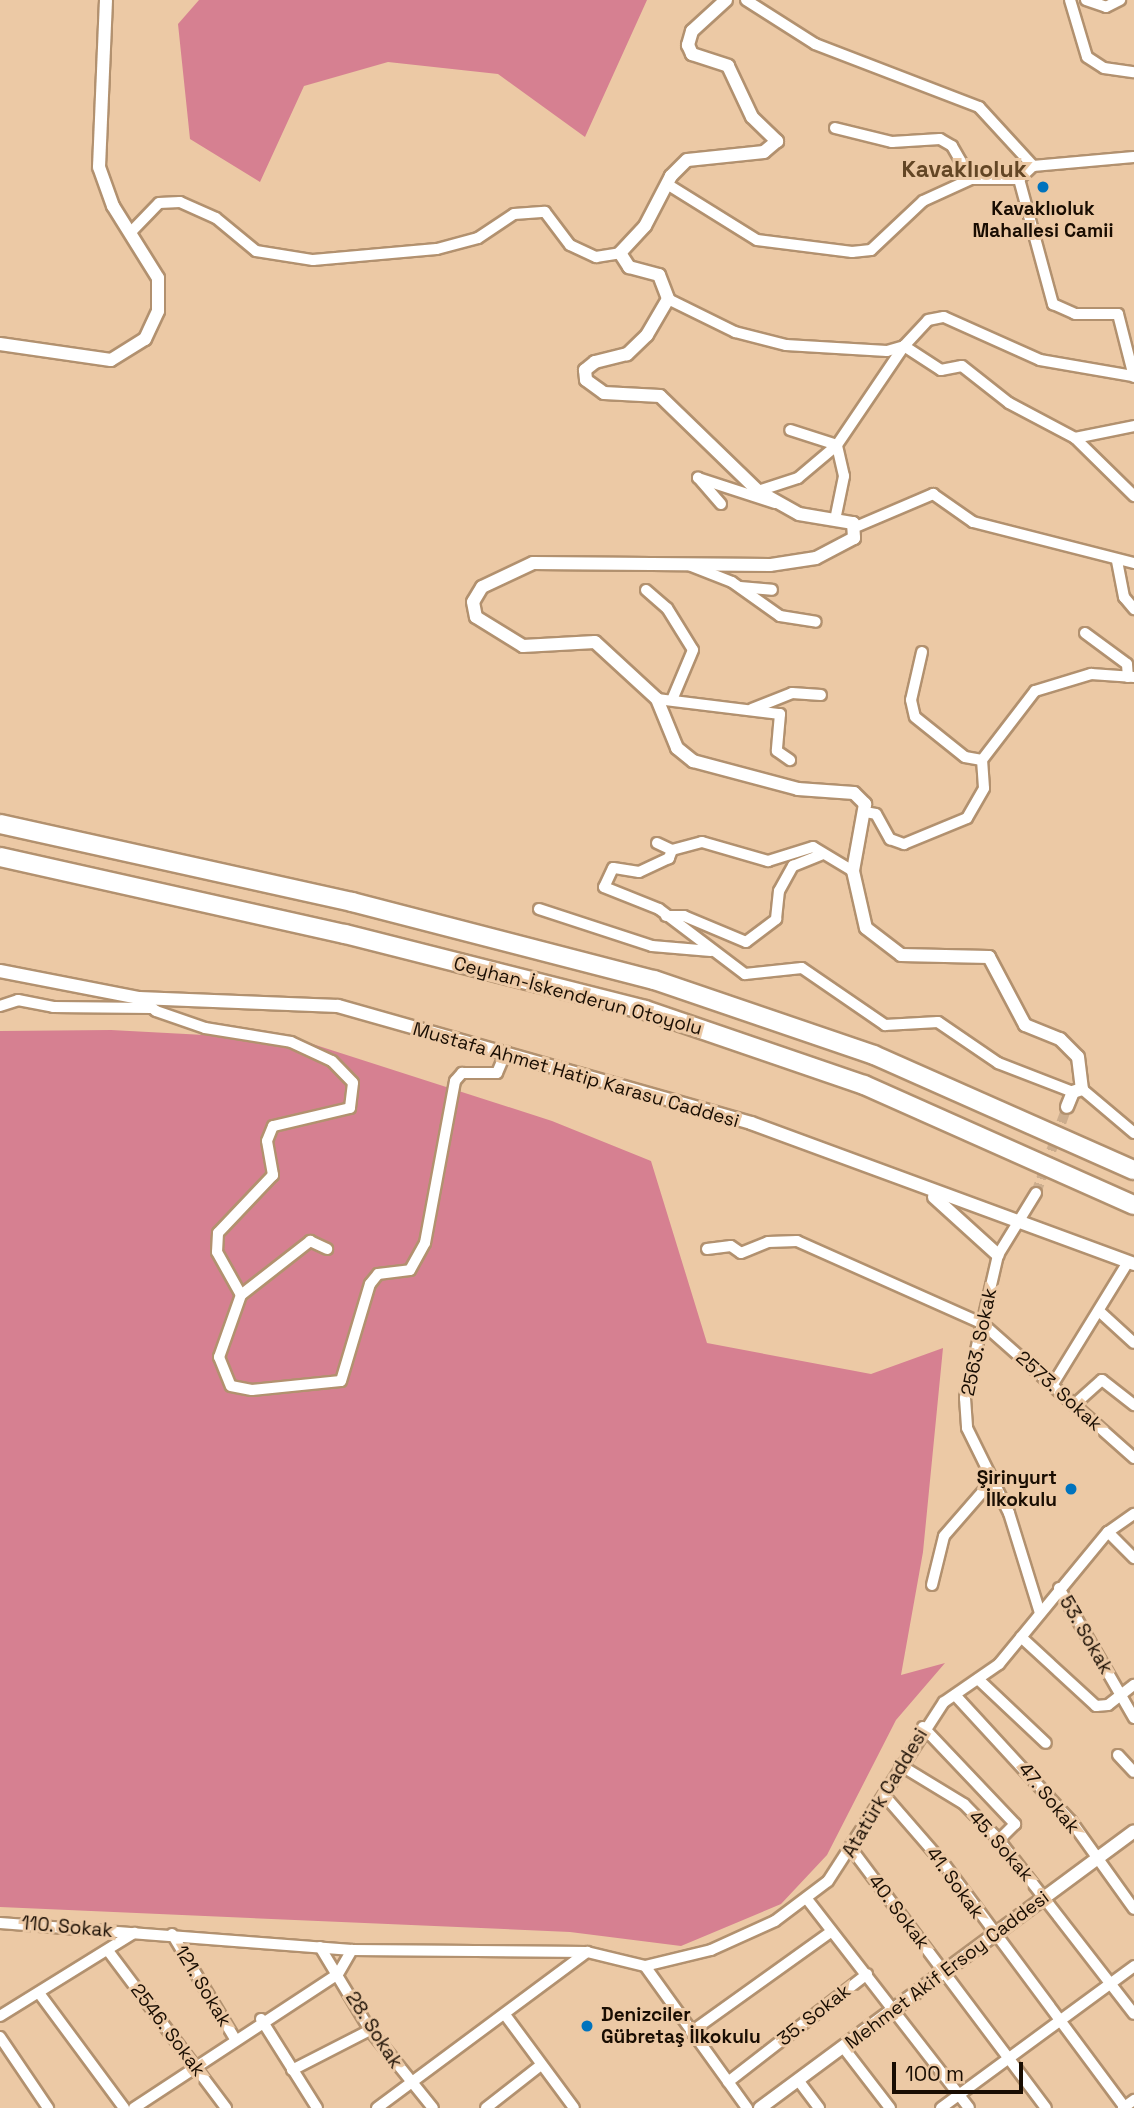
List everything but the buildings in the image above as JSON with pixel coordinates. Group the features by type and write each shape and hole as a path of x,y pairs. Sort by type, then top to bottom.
{"highway":[{"name":"Ceyhan-İskenderun Otoyolu","path":"0,824 352,902 653,980 874,1055 1134,1170"},
{"name":"Ceyhan-İskenderun Otoyolu","path":"0,856 345,934 645,1010 864,1085 1134,1205"}],"street":[{"path":"0,344 84,360 111,360 136,348 152,328 160,292 99,167 106,0"},
{"path":"131,232 159,203 180,202 216,218 256,251 313,260 437,249 478,238 514,214 545,212 570,245 596,257 621,253 667,184 687,160 764,152 777,141 752,117 728,66 692,54 688,45 692,31 726,0"},
{"path":"746,0 815,44 979,107 1033,166"},
{"path":"1070,0 1087,57 1104,68 1134,72"},
{"path":"1086,0 1106,6 1120,0"},
{"path":"835,128 892,142 940,138 952,146 971,179"},
{"path":"667,184 757,240 852,252 871,250 923,201 971,179 1019,179 1033,166 1134,157"},
{"path":"758,491 798,478 837,445 904,346 928,320 944,317 1040,360 1134,377 1118,314 1075,314 1053,304 1019,179"},
{"path":"621,253 629,267 659,275 668,299 735,332 786,345 904,346 941,370 962,366 1009,403 1075,438 1134,496"},
{"path":"668,299 647,335 627,354 595,362 585,370 586,380 604,393 660,397 677,407 758,491 782,505"},
{"path":"1075,438 1134,426"},
{"path":"790,430 837,445"},
{"path":"835,520 844,476 837,445"},
{"path":"721,504 698,478 858,526"},
{"path":"1067,1107 1078,1090 1083,1068 1070,1046 1025,1025 989,957 901,954 873,938 854,895 853,871 865,812 854,793 798,789 693,761 677,748 657,699 595,642 523,646 477,617 473,602 482,587 533,563 688,565 816,558 844,549 858,526 933,494 973,522 1117,561 1134,563"},
{"path":"1117,561 1124,597 1134,609"},
{"path":"688,565 739,587 780,616 816,622"},
{"path":"739,587 772,590"},
{"path":"646,590 667,608 694,650 672,700"},
{"path":"865,812 876,814 890,839 904,844 949,827 979,802 982,760 1035,691 1091,674 1131,677 1127,664 1086,633"},
{"path":"922,652 911,700 915,717 965,757 982,760"},
{"path":"752,709 792,693 821,695"},
{"path":"657,699 780,714 778,751 790,760"},
{"path":"853,871 823,854 797,848 768,861 702,842 672,850 649,870 613,868 603,880 604,887 634,895 745,974 802,968 886,1025 938,1022 998,1063 1078,1090 1134,1133"},
{"path":"657,843 672,850"},
{"path":"666,916 684,916 707,931 747,942 776,919 779,891 793,866 823,854"},
{"path":"539,909 652,946 711,951"},
{"name":"Mustafa Ahmet Hatip Karasu Caddesi","path":"0,971 139,998 338,1006 751,1123 1014,1224 1131,1263"},
{"path":"139,998 152,1008 205,1028 291,1042 332,1061 353,1083 350,1108 273,1126 267,1141 273,1175 218,1233 217,1252 241,1295"},
{"path":"0,1006 18,1000 152,1008"},
{"path":"327,1249 310,1241 241,1295 219,1357 231,1385 252,1391 341,1381 370,1284 378,1274 410,1270 425,1242 455,1081 462,1073 497,1073 506,1052"},
{"path":"915,1185 966,1221 998,1255"},
{"name":"2563. Sokak","path":"1036,1193 1014,1224 998,1255 965,1398 967,1428 991,1482 1009,1513 1040,1613"},
{"name":"2573. Sokak","path":"708,1249 731,1246 741,1253 768,1242 797,1241 984,1324 1134,1458"},
{"path":"1053,1384 1131,1263"},
{"path":"1099,1311 1134,1343"},
{"path":"1075,1404 1102,1380 1134,1405"},
{"path":"932,1585 944,1536 991,1482"},
{"name":"Atatürk Caddesi","path":"352,1950 587,1952 645,1966 711,1950 807,1899 853,1851 923,1727 1021,1637 1108,1532 1134,1514"},
{"path":"1108,1532 1134,1558"},
{"name":"53. Sokak","path":"1059,1588 1134,1718"},
{"path":"1021,1637 1096,1706 1121,1697 1134,1685"},
{"path":"978,1679 1046,1743"},
{"name":"47. Sokak","path":"955,1695 1017,1758 1134,1909"},
{"path":"923,1727 1015,1824 999,1840"},
{"path":"1118,1755 1134,1772"},
{"name":"45. Sokak","path":"900,1765 964,1804 999,1840 1134,2014"},
{"name":"41. Sokak","path":"884,1795 944,1864 993,1936 1124,2108"},
{"name":"Mehmet Akif Ersoy Caddesi","path":"760,2108 1134,1831"},
{"name":"40. Sokak","path":"853,1851 1046,2108"},
{"path":"807,1899 895,2008 969,2108"},
{"name":"110. Sokak","path":"0,1923 172,1934 352,1950"},
{"path":"691,2032 832,1931"},
{"path":"0,2016 109,1951 134,1933"},
{"name":"121. Sokak","path":"172,1934 235,2039"},
{"name":"28. Sokak","path":"320,1947 370,2030 409,2084 433,2108"},
{"path":"134,2108 261,2019 338,1975 352,1950"},
{"name":"2546. Sokak","path":"109,1951 226,2108"},
{"path":"377,2108 506,2016 587,1952"},
{"path":"645,1966 747,2108"},
{"path":"942,2108 1134,1966"},
{"name":"35. Sokak","path":"728,2082 867,1974"},
{"path":"39,1993 124,2108"},
{"path":"506,2016 574,2108"},
{"path":"261,2019 317,2108"},
{"path":"292,2070 370,2030"},
{"path":"0,2037 48,2108"},
{"path":"843,2047 890,2108"},
{"path":"486,2108 541,2065"},
{"path":"798,2080 820,2108"},
{"path":"1124,2108 1134,2100"}],"shaded area":[{"path":"199,0 647,0 585,137 498,74 388,62 304,86 260,182 190,139 178,24"},
{"path":"111,1030 300,1040 552,1121 651,1161 707,1343 871,1374 943,1348 923,1552 901,1675 945,1663 896,1720 827,1855 781,1904 681,1946 570,1932 0,1907 0,1031"}],"tunnel":[{"path":"1036,1193 1067,1107"}],"place":[{"name":"Kavaklıoluk Mahallesi Camii","path":"1043,187"},
{"name":"Şirinyurt İlkokulu","path":"1071,1489"},
{"name":"Denizciler Gübretaş İlkokulu","path":"587,2026"}],"district":[{"name":"Kavaklıoluk","path":"964,169"}]}
